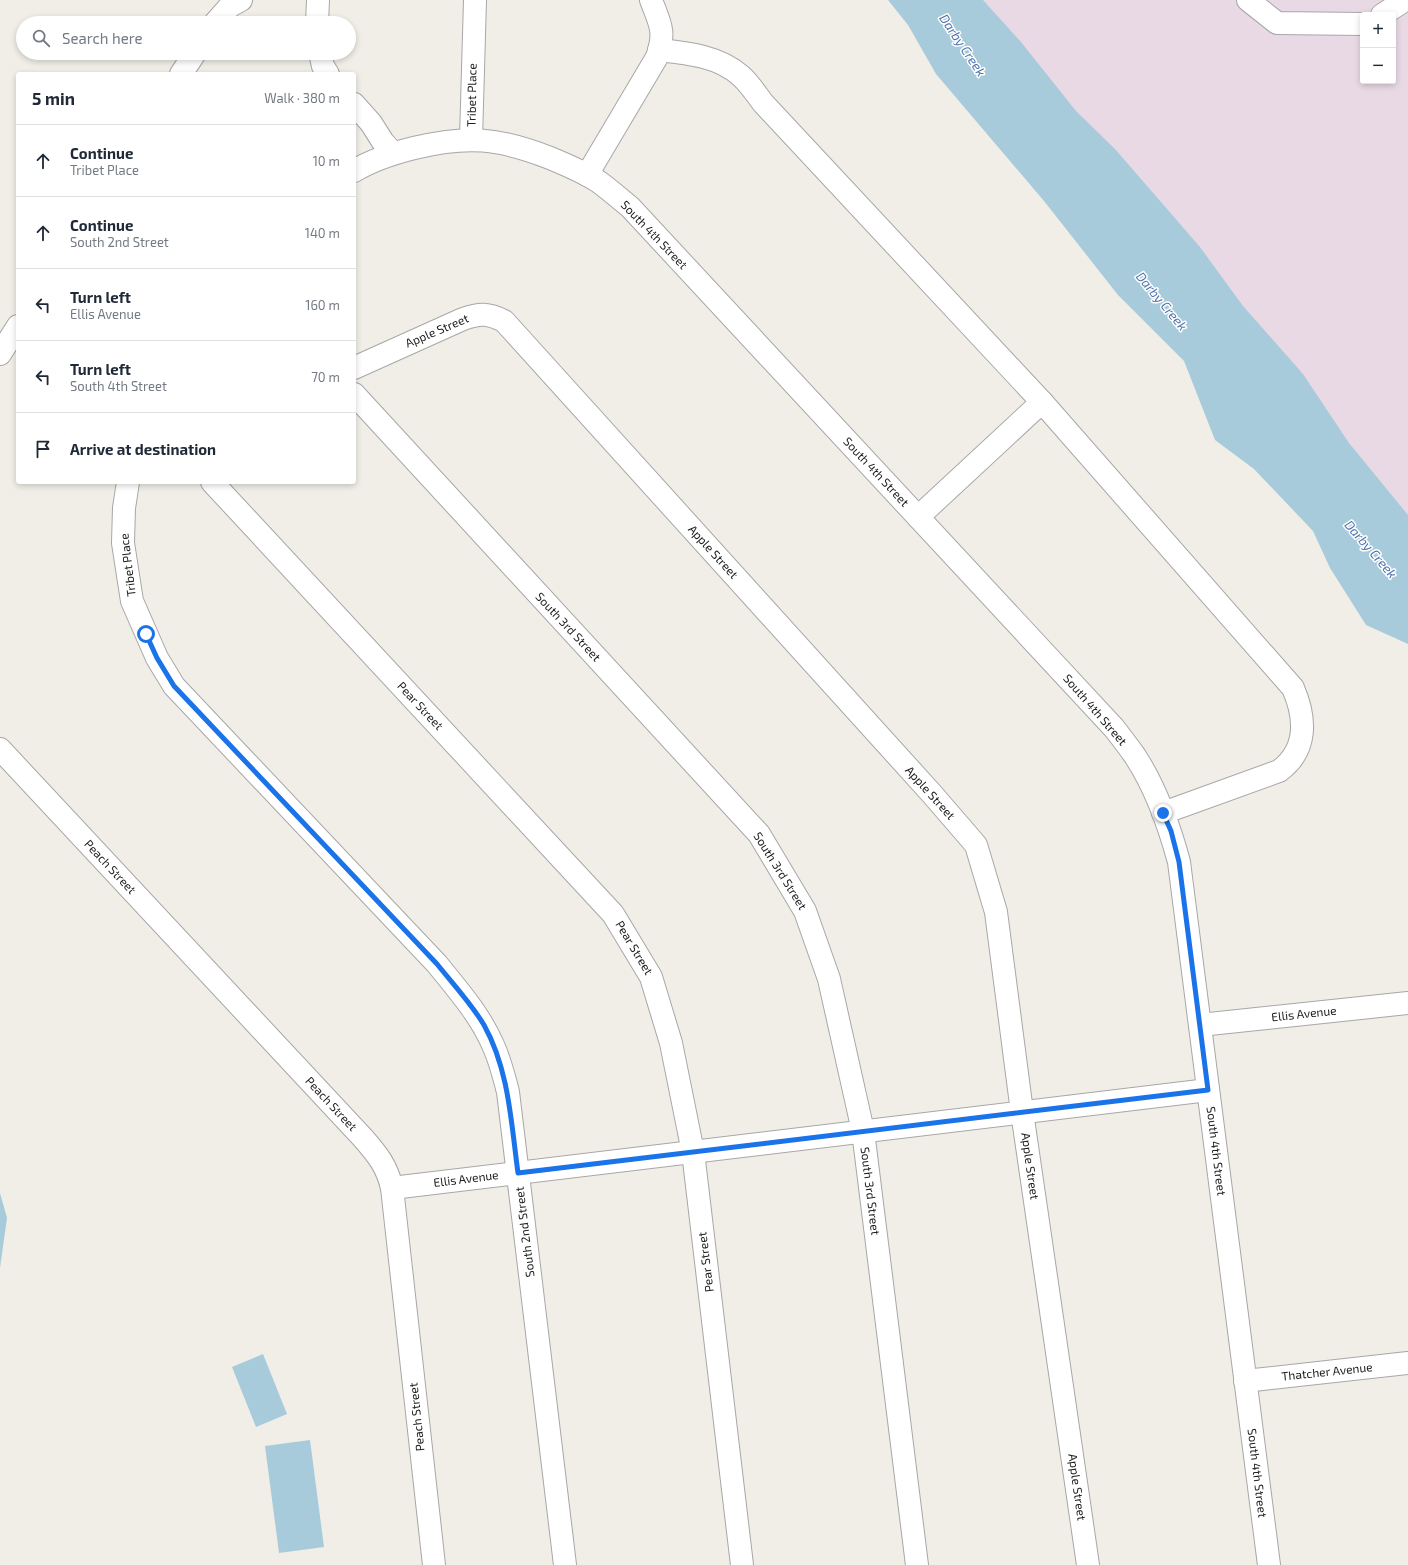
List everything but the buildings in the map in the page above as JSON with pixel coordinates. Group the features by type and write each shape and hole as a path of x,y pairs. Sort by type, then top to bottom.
{"street":[{"path":"221,16 230,6 241,0"},
{"path":"318,0 318,16"},
{"name":"Tribet Place","path":"356,170 394,154 436,143 471,139 475,0"},
{"path":"587,175 657,57 662,43 662,29 651,0"},
{"path":"1248,0 1277,23 1360,24"},
{"path":"1387,12 1405,0"},
{"path":"659,50 682,52 711,59 729,67 742,77 769,109 1042,402 1293,688 1300,703 1303,721 1296,754 1289,764 1280,771 1163,813"},
{"path":"183,72 191,60"},
{"path":"322,60 327,72"},
{"path":"356,106 371,123 383,142 394,154"},
{"name":"South 4th Street","path":"471,139 496,141 524,148 573,167 599,182 630,207 1114,728 1135,757 1154,791 1171,831 1179,862 1269,1565"},
{"name":"Apple Street","path":"356,367 463,319 478,314 493,315 504,321 976,845 994,904 997,919 1022,1112 1088,1565"},
{"path":"0,354 16,329"},
{"name":"South 3rd Street","path":"356,396 759,834 805,911 829,979 863,1131 917,1565"},
{"path":"918,517 1042,402"},
{"name":"Tribet Place","path":"128,484 124,508 123,543 132,601 157,658 174,686"},
{"name":"Pear Street","path":"214,484 613,914 651,977 671,1043 693,1152 742,1565"},
{"name":"South 2nd Street","path":"174,686 437,964 483,1024 494,1046 508,1092 565,1565"},
{"name":"Peach Street","path":"0,749 363,1138 378,1156 388,1173 392,1188 434,1565"},
{"name":"Ellis Avenue","path":"1200,1025 1408,1003"},
{"name":"Ellis Avenue","path":"392,1188 1208,1090"},
{"name":"Thatcher Avenue","path":"1245,1381 1408,1363"}],"shaded area":[{"path":"933,0 1408,0 1408,588"}],"water":[{"name":"Darby Creek","path":"888,0 983,0 1021,42 1076,111 1115,149 1200,247 1243,306 1303,374 1349,443 1408,515 1408,644 1366,625 1330,568 1313,531 1254,469 1215,440 1184,361 1118,295 1044,201 936,74 908,25"},
{"path":"0,1193 7,1218 0,1268"},
{"path":"263,1354 287,1414 256,1427 232,1367"},
{"path":"310,1440 324,1547 279,1553 265,1446"}],"route":[{"path":"146,634 157,658 174,686 437,964 483,1024 494,1046 508,1092 518,1173 1208,1090 1179,862 1171,831 1163,813"}]}
